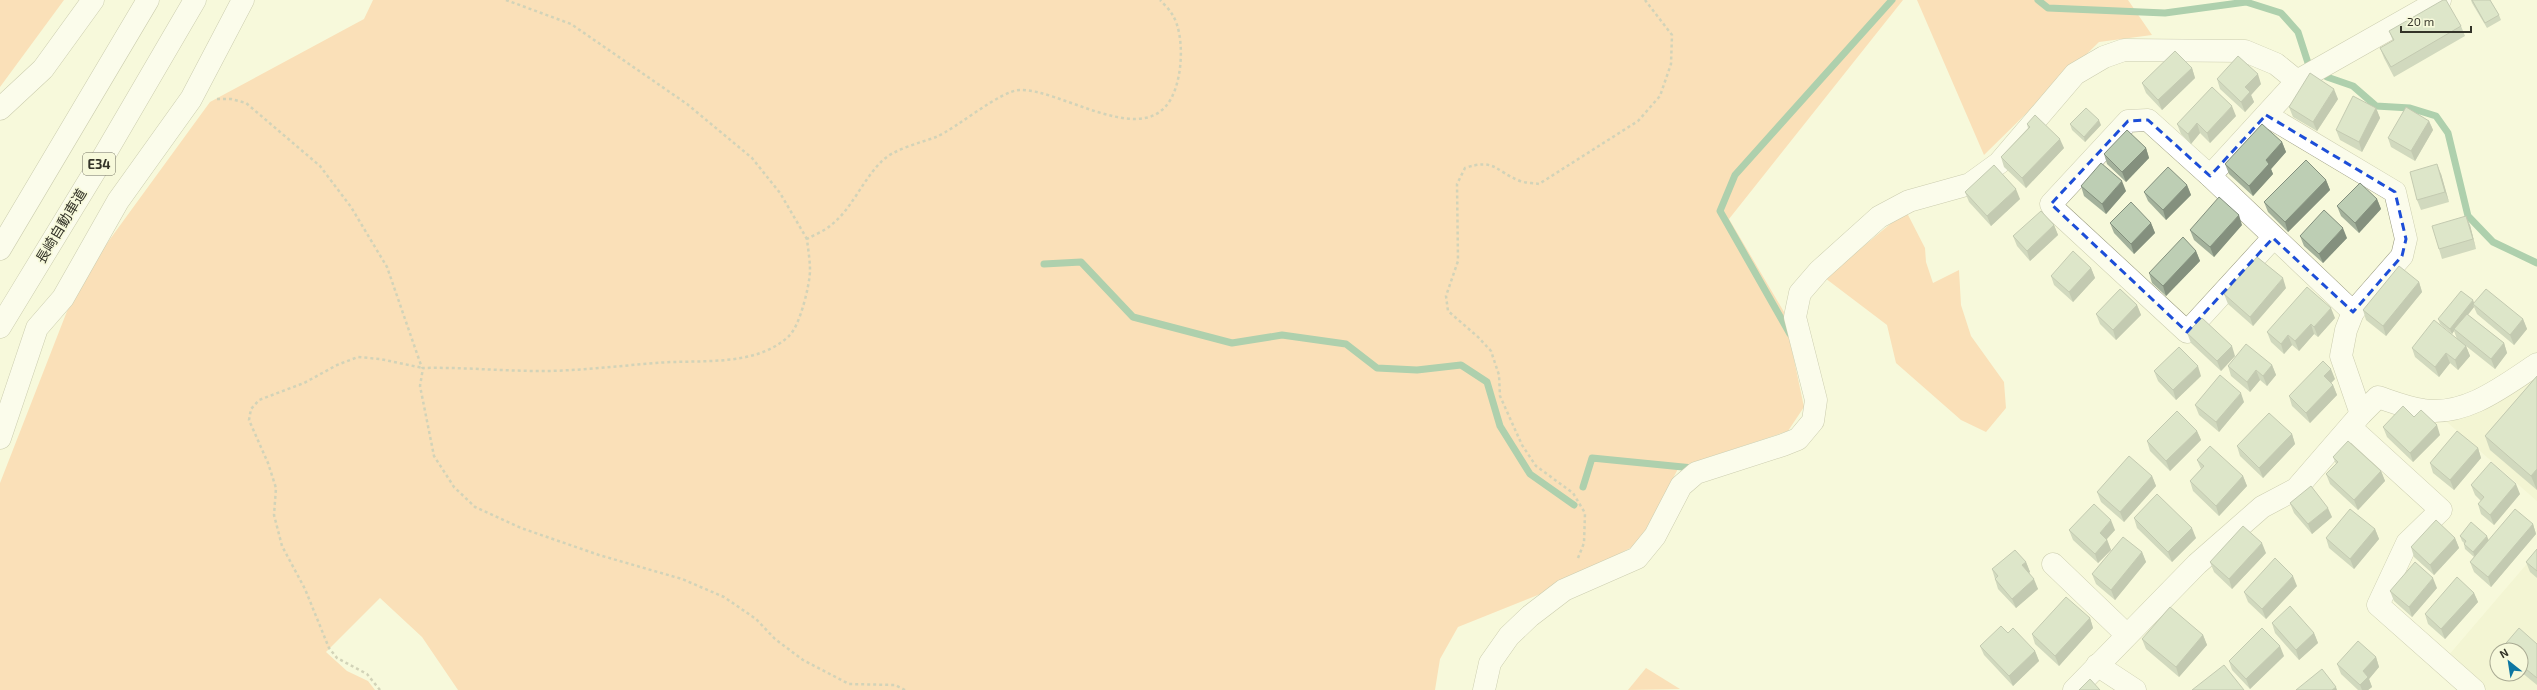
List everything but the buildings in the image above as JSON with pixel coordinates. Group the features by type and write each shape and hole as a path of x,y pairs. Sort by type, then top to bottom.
{"main road":[{"path":"0,109 42,69 93,0"},
{"name":"E34","path":"0,249 148,0"},
{"name":"長崎自動車道","path":"0,327 98,166 195,0"},
{"path":"0,438 37,328 63,298 118,201 191,99 243,0"},
{"path":"2210,176 2297,81 2440,0"},
{"path":"1484,690 1490,663 1509,636 1530,616 1564,590 1610,572 1637,558 1655,536 1681,486 1696,473 1798,439 1813,421 1816,400 1794,317 1800,293 1819,271 1879,217 1909,201 1970,184 1999,163 2075,74 2104,57 2124,50 2245,51 2276,64 2297,81"},
{"path":"2266,115 2394,192 2406,239 2402,256 2353,312 2346,330 2341,356 2355,420 2441,510 2407,543 2378,605 2474,690"},
{"path":"2273,238 2187,332 2054,209 2051,204 2128,121 2148,120 2210,176 2273,238 2353,312"},
{"path":"2074,690 2197,564 2262,507 2296,489 2355,420 2378,397 2423,410 2461,408 2497,390 2537,364"},
{"path":"2053,564 2128,635"},
{"path":"2097,665 2135,690"}],"path":[{"path":"380,690 367,674 337,658 329,648 305,589 282,546 274,514 276,488 268,463 249,420 251,408 259,400 304,383 336,365 358,357 380,359 423,368 453,367 540,371 601,369 656,363 715,361 747,356 772,348 791,335 800,315 810,271 807,240 780,193 752,158 686,104 571,24 506,0"},
{"path":"807,240 831,226 882,161 916,143 936,136 994,101 1019,90 1057,98 1100,113 1124,119 1147,118 1166,107 1176,88 1182,44 1172,14 1160,0"},
{"path":"1564,590 1584,543 1585,512 1573,494 1536,466 1522,445 1500,396 1499,375 1491,351 1478,337 1448,311 1446,296 1458,261 1457,184 1465,168 1481,162 1502,169 1520,181 1539,184 1638,120 1660,96 1671,64 1672,35 1645,0"},
{"path":"191,99 231,99 246,103 320,166 351,207 387,267 423,368 420,386 434,456 454,487 475,507 521,528 599,555 675,577 724,597 756,619 775,639 803,660 849,684 896,685 905,690"}],"highlighted area":[{"path":"2266,115 2395,192 2406,239 2402,256 2353,312 2273,238 2187,332 2051,204 2128,121 2148,120 2210,176"}],"shaded area":[{"path":"0,0 64,0 0,87"},
{"path":"373,0 1903,0 1729,219 1784,312 1804,407 1788,431 1679,467 1638,544 1543,593 1458,627 1440,659 1435,690 458,690 422,637 380,598 326,652 347,671 368,681 375,690 0,690 0,483 78,283 210,102 364,19"},
{"path":"1917,0 2128,0 2152,35 2099,42 1984,155"},
{"path":"1906,211 1925,248 1926,262 1933,283 1959,270 1961,305 1971,336 2004,382 2006,408 1986,432 1961,420 1896,363 1887,325 1825,278"},
{"path":"2537,374 2537,501 2440,416"},
{"path":"2537,552 2537,690 2487,690 2448,656"},
{"path":"1646,668 1680,689 1628,690"}],"waterway":[{"path":"1790,334 1720,211 1735,175 1892,0"},
{"path":"2038,0 2048,8 2165,13 2246,2 2281,13 2298,32 2309,66"},
{"path":"2327,77 2353,86 2376,106 2410,108 2436,116 2448,133 2468,216 2493,242 2537,263"},
{"path":"1044,264 1081,262 1133,317 1232,343 1282,335 1346,344 1377,368 1417,370 1461,365 1487,382 1500,426 1530,474 1574,505"},
{"path":"1583,487 1592,458 1693,468"}]}
